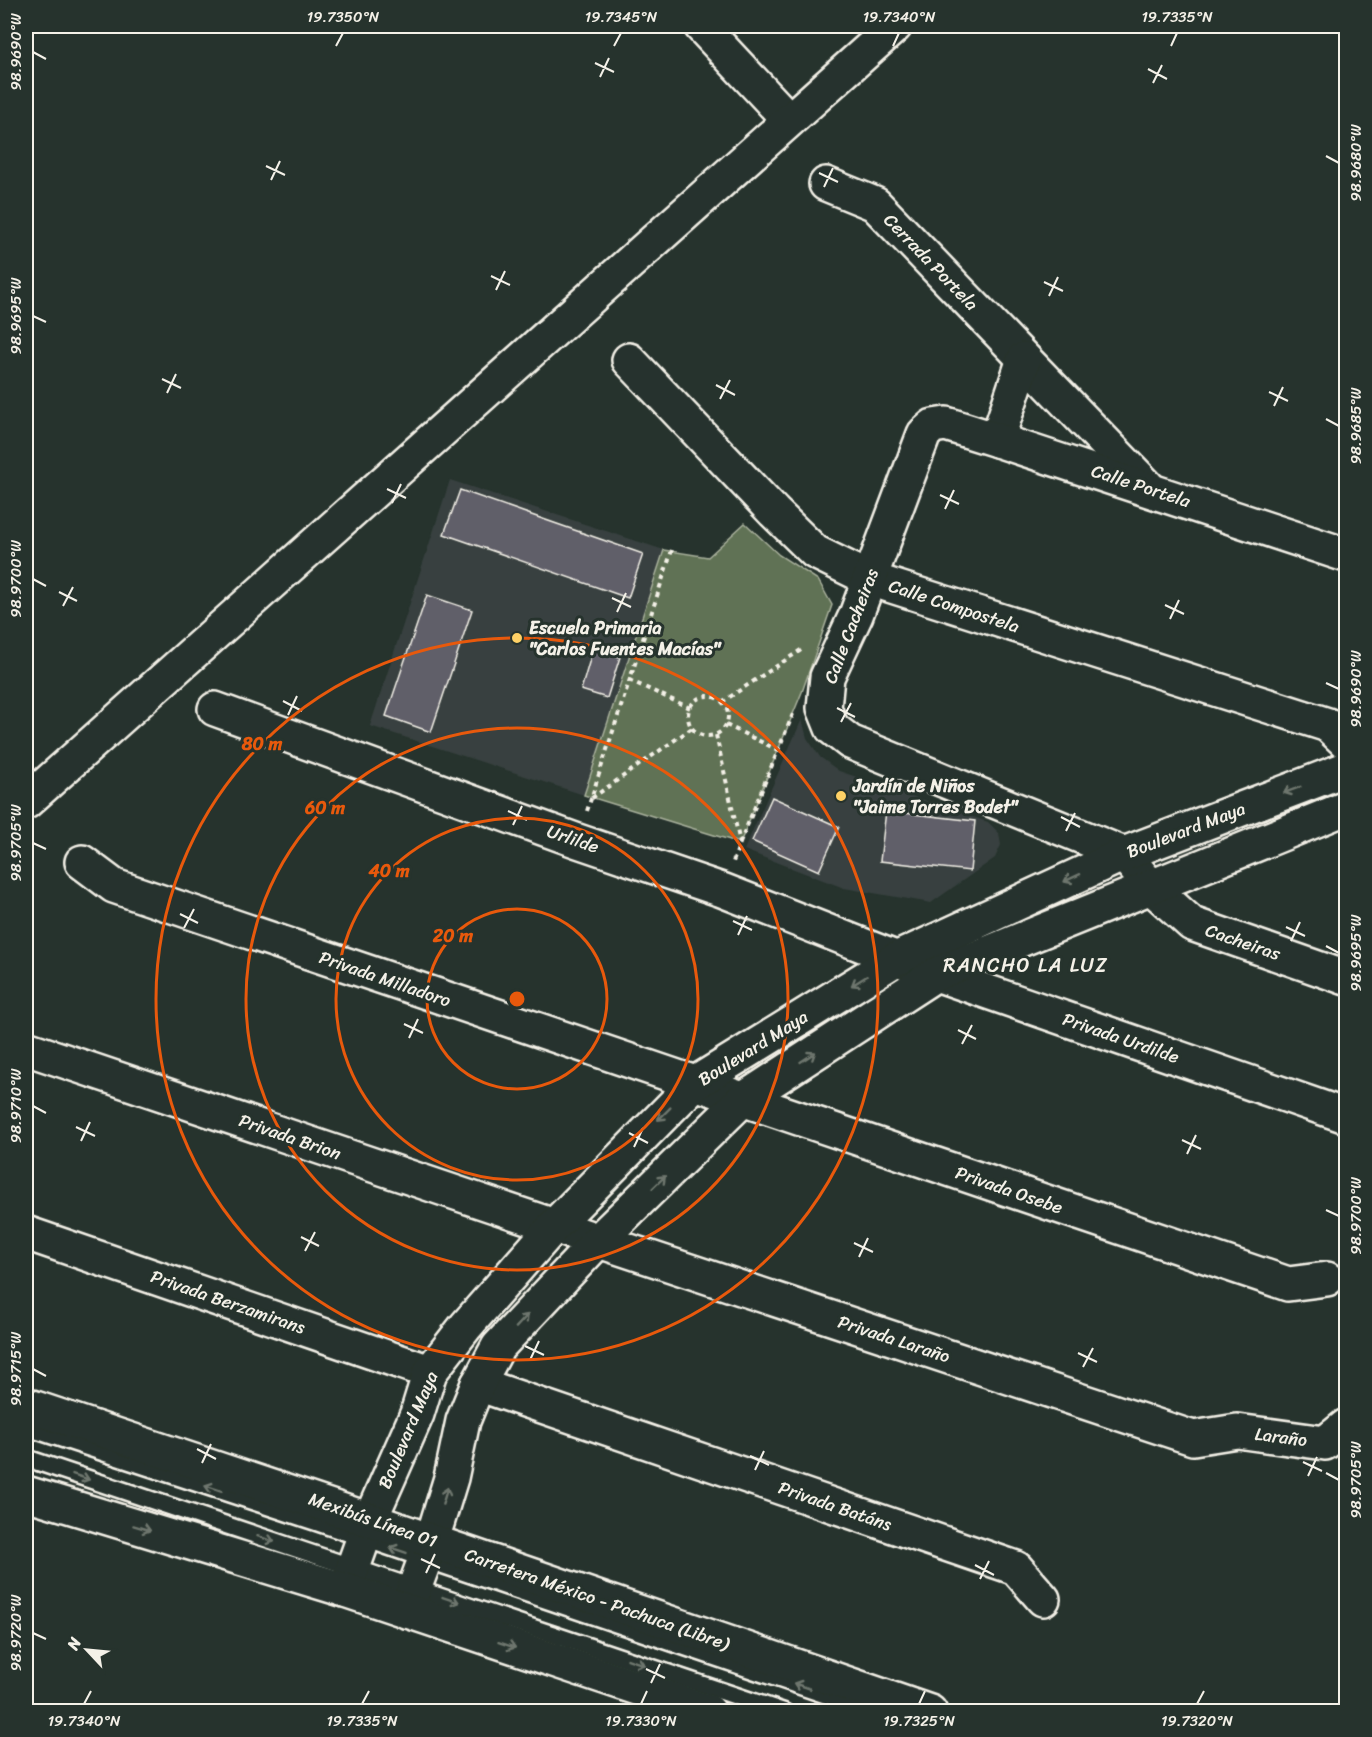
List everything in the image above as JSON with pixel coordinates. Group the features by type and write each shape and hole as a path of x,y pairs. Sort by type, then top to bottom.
{"street":[{"path":"701,26 789,120"},
{"path":"26,802 895,26"},
{"name":"Cerrada Portela","path":"826,184 875,204 1151,489"},
{"path":"997,440 1024,359"},
{"name":"Calle Compostela","path":"629,360 815,552 870,579 1328,725 1347,742"},
{"name":"Calle Portela","path":"933,426 946,424 1151,489 1347,555"},
{"name":"Calle Cacheiras","path":"933,426 924,434 870,579 827,677 824,708 831,728 850,742 1124,854 1150,886"},
{"name":"Urlilde","path":"215,710 578,841 722,890 896,959"},
{"name":"Boulevard Maya","path":"358,1554 417,1414 430,1372 466,1326 554,1226 694,1084 896,959 1124,854 1347,769"},
{"name":"Boulevard Maya","path":"419,1575 451,1478 463,1421 478,1384 498,1347 598,1241 742,1100 936,974 1347,808"},
{"name":"Privada Milladoro","path":"82,862 114,886 694,1084"},
{"name":"Cacheiras","path":"1150,886 1192,924 1347,978"},
{"name":"Privada Urdilde","path":"896,959 1347,1116"},
{"name":"Privada Brion","path":"26,1048 554,1226"},
{"name":"Privada Osebe","path":"694,1084 1288,1284 1327,1279"},
{"name":"Privada Laraño","path":"554,1226 1193,1438 1237,1431"},
{"name":"Privada Berzamirans","path":"26,1233 430,1372"},
{"name":"Privada Batáns","path":"478,1384 1016,1568 1043,1599"},
{"name":"Carretera México - Pachuca (Libre)","path":"26,1405 358,1554 419,1575 930,1712"},
{"name":"Laraño","path":"1237,1431 1336,1434"},
{"name":"Carretera México - Pachuca (Libre)","path":"31,1499 358,1554 419,1575 709,1712"}],"lane":[{"name":"Mexibús Línea 01","path":"26,1427 358,1554"},
{"path":"26,1458 358,1554"},
{"name":"Mexibús Línea 01","path":"419,1575 877,1712"},
{"path":"419,1575 784,1712"}],"path":[{"path":"578,841 672,550"},
{"path":"722,702 808,646"},
{"path":"629,680 690,708"},
{"path":"704,697 717,698 722,702 728,713 726,726 716,735 703,736 692,728 689,722 690,708 694,703 704,697"},
{"path":"722,890 794,711"},
{"path":"726,726 778,750"},
{"path":"590,800 692,728"},
{"path":"716,735 740,843"}],"shaded area":[{"name":"Escuela Primaria \"Carlos Fuentes Macías\"","path":"450,480 664,550 584,795 370,726"},
{"name":"Jardín de Niños \"Jaime Torres Bodet\"","path":"802,719 807,738 820,757 839,771 988,822 999,833 1001,845 995,858 931,903 844,888 744,850"}],"green space":[{"path":"745,523 779,555 818,580 832,605 802,692 740,843 584,795 664,550 708,557"}],"building":[{"path":"460,490 643,554 628,598 444,534"},
{"path":"427,595 472,610 431,732 386,716"},
{"path":"593,649 620,657 607,698 581,690"},
{"path":"772,797 839,827 819,871 752,841"},
{"path":"886,811 975,821 970,871 880,861"}],"place":[{"name":"Escuela Primaria \"Carlos Fuentes Macías\"","path":"517,638"},
{"name":"Jardín de Niños \"Jaime Torres Bodet\"","path":"841,796"}],"district":[{"name":"RANCHO LA LUZ","path":"1026,965"}]}
